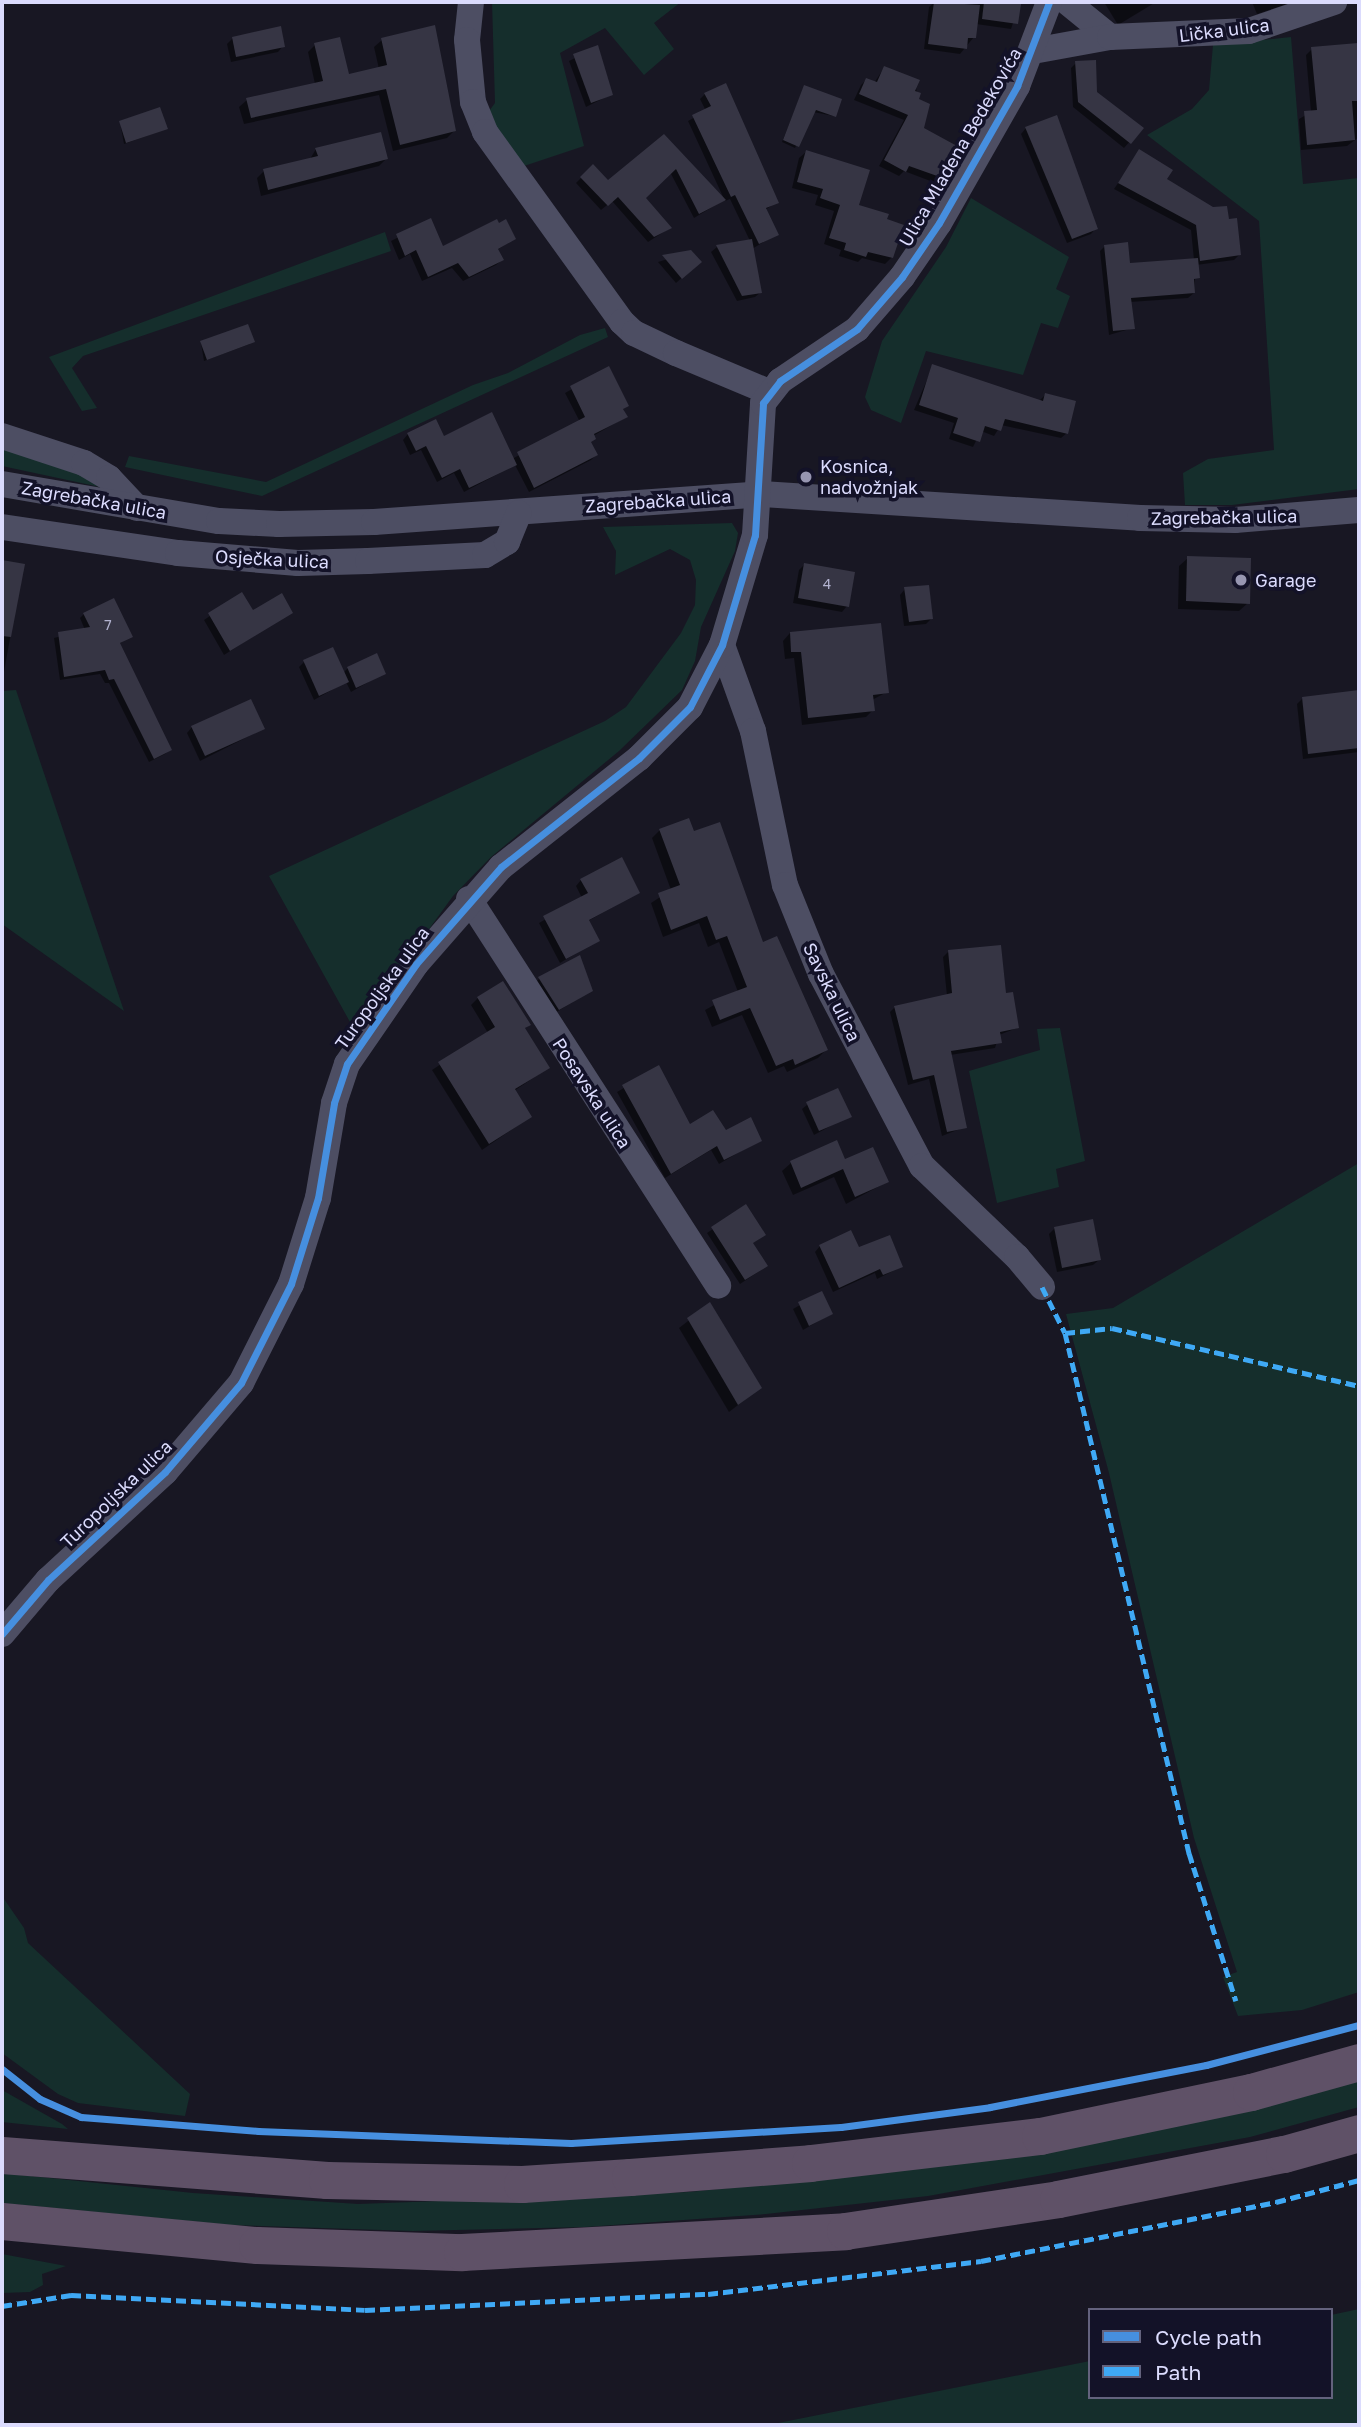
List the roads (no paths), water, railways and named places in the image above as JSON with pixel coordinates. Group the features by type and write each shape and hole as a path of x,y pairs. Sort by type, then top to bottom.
{"highway":[{"path":"2,2155 327,2180 522,2184 630,2177 810,2163 1040,2136 1251,2092 1359,2062"},
{"path":"2,2221 257,2245 462,2252 832,2232 1059,2199 1284,2154 1359,2133"}],"street":[{"path":"471,2 467,40 473,102 485,132 622,322 634,333 769,392 762,411 761,494"},
{"name":"Ulica Mladena Bedekovića","path":"769,392 857,329 902,277 939,223 1033,51 1049,2"},
{"path":"1067,2 1110,37"},
{"name":"Lička ulica","path":"1033,51 1110,37 1249,31 1334,2"},
{"path":"2,436 84,463 109,478 137,508"},
{"name":"Zagrebačka ulica","path":"2,484 219,521 279,524 519,513 761,494 1140,518 1235,520 1359,510"},
{"name":"Turopoljska ulica","path":"2,1634 48,1580 165,1472 242,1383 292,1284 318,1198 334,1102 347,1064 416,964 469,899 501,867 671,730 705,683 722,645 745,577 761,494"},
{"name":"Osječka ulica","path":"2,527 178,554 298,563 485,555 507,542 519,513"},
{"name":"Savska ulica","path":"722,645 753,731 785,885 821,974 922,1166 1017,1257 1042,1287"},
{"name":"Posavska ulica","path":"469,899 718,1286"}],"place":[{"name":"Kosnica, nadvožnjak","path":"806,477"},
{"name":"Garage","path":"1241,580"}]}
